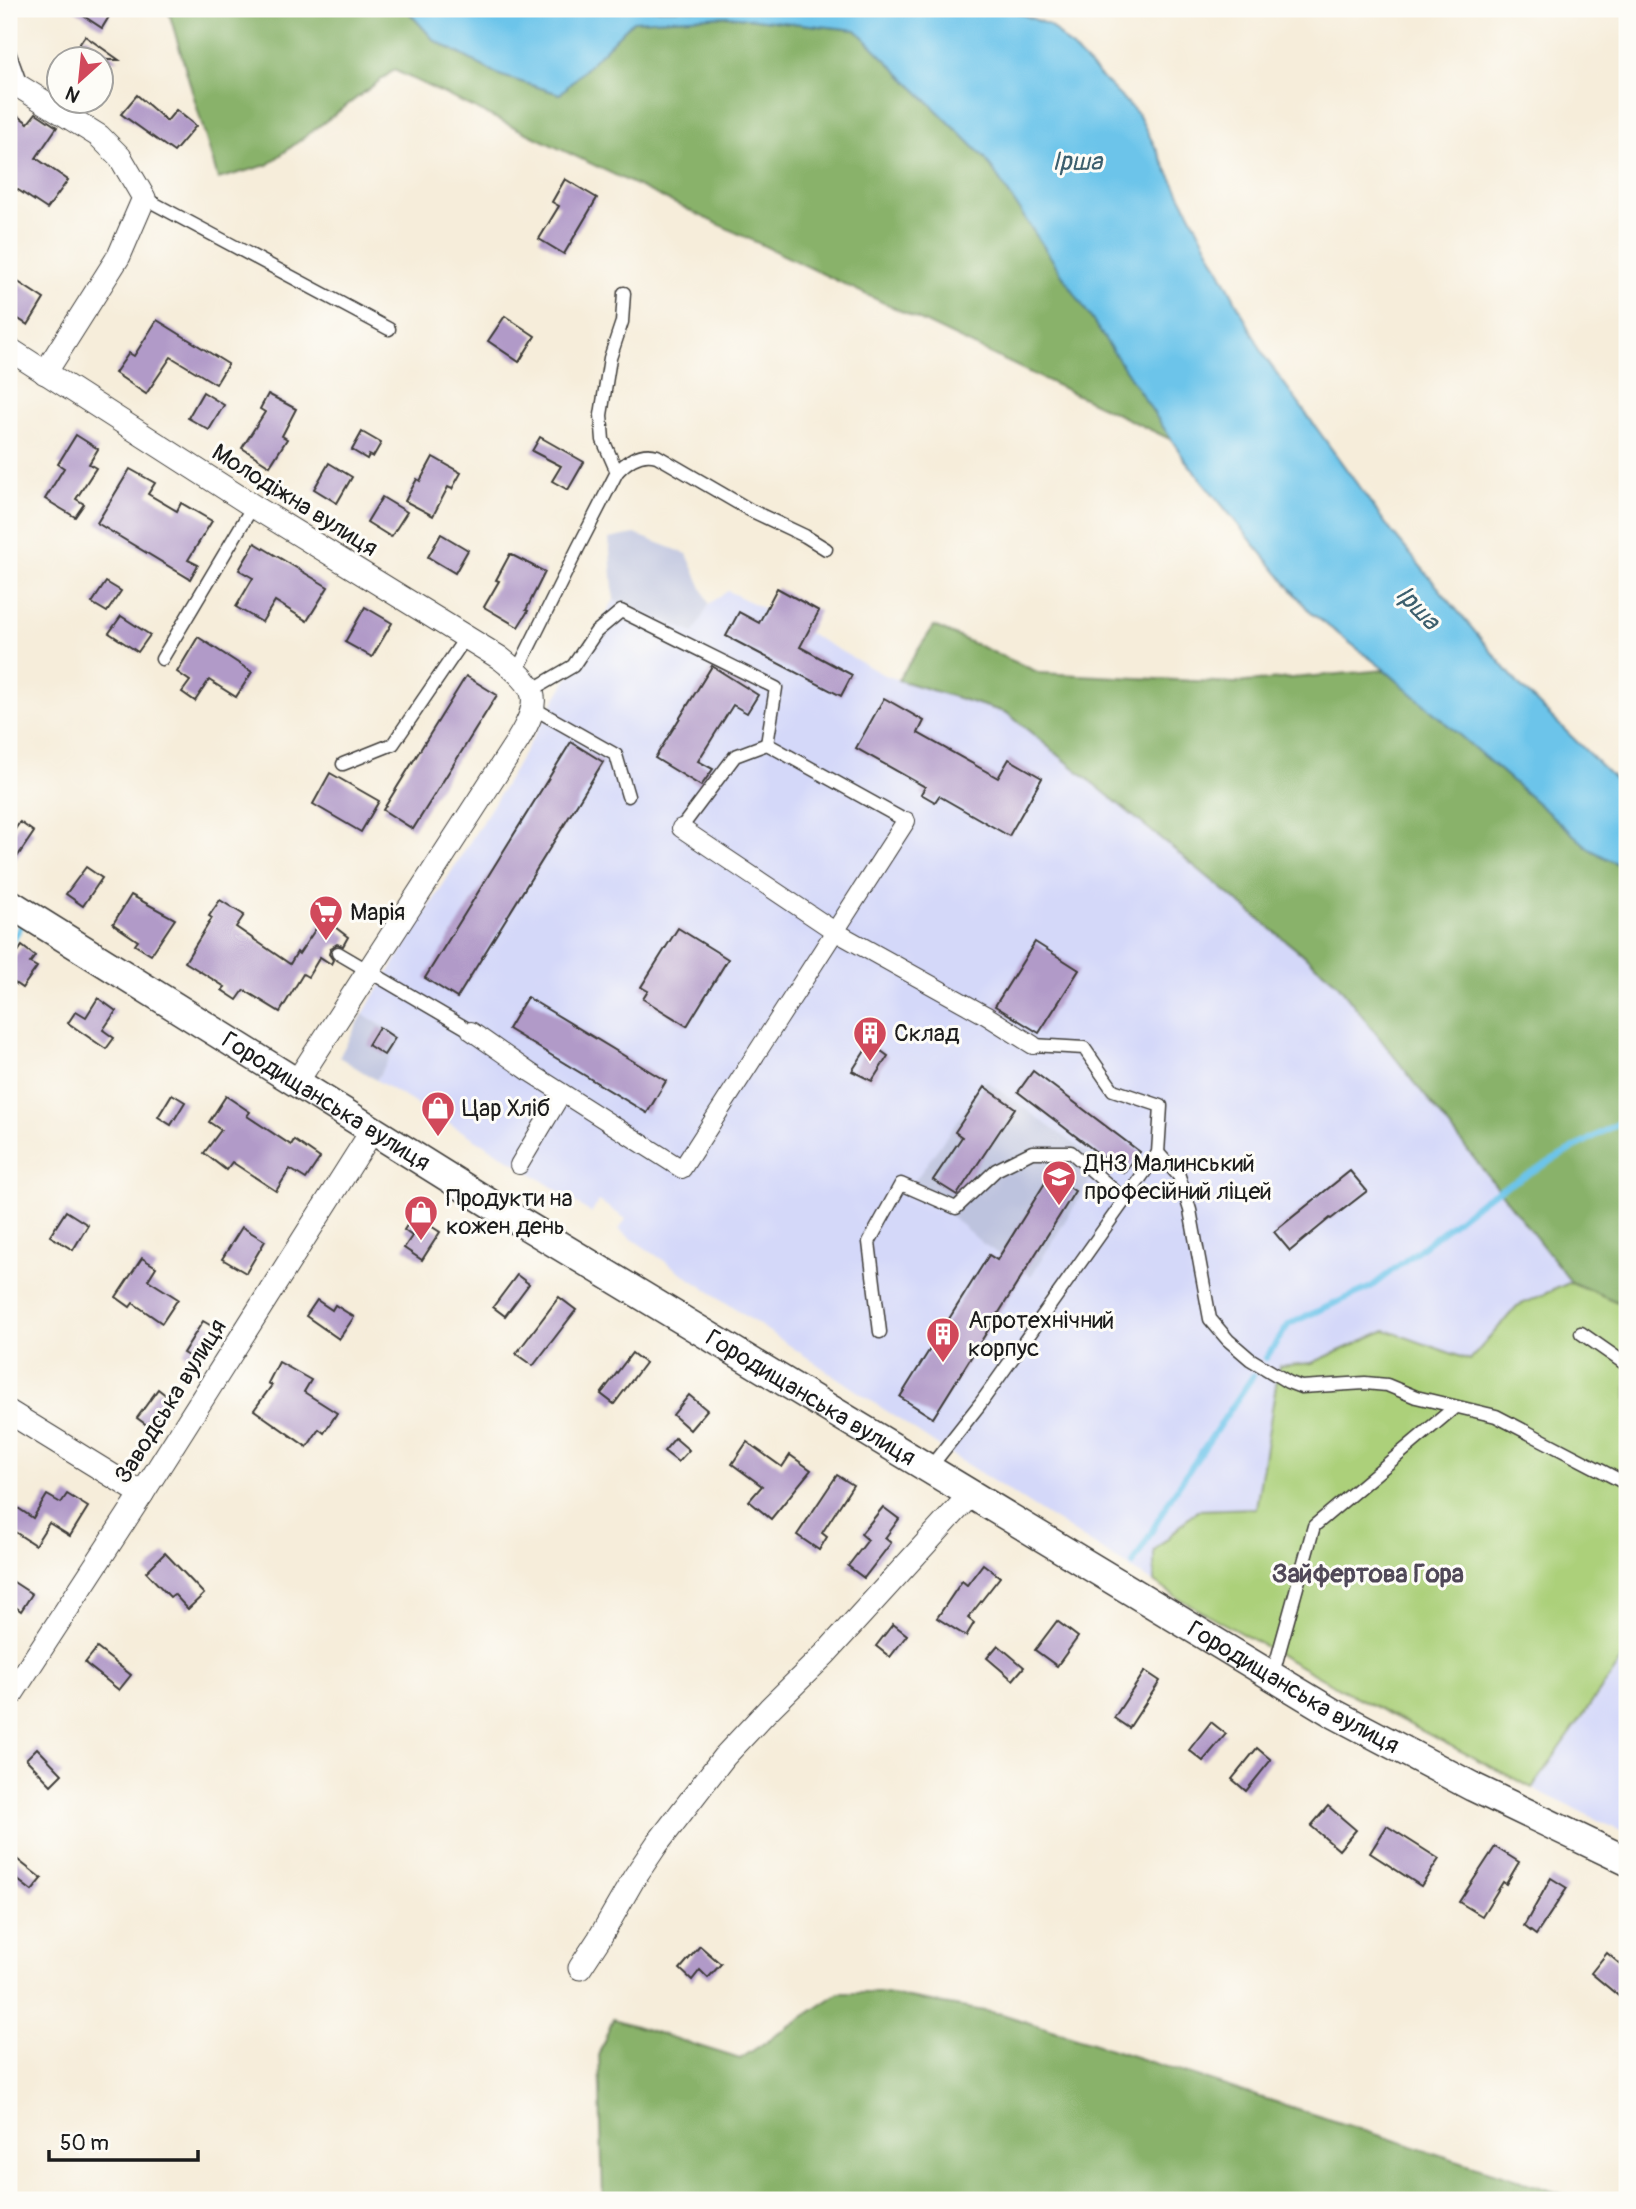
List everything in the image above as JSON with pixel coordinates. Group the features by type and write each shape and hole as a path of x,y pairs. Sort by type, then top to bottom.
{"street":[{"path":"15,84 99,136 120,158 144,198 119,256 45,373"},
{"name":"Молодіжна вулиця","path":"9,349 517,671 533,699"},
{"path":"296,1083 518,740 532,716 533,699"},
{"path":"471,1031 531,1073 682,1169 906,821"},
{"path":"681,828 836,932 987,1016 1033,1045"},
{"name":"Городищанська вулиця","path":"9,903 372,1131 928,1470 1380,1740 1627,1861"},
{"path":"519,1165 562,1093"},
{"name":"Заводська вулиця","path":"9,1698 372,1131"},
{"path":"9,1412 142,1494"},
{"path":"580,1968 641,1866 716,1767 769,1709 825,1654 970,1495"}],"lane":[{"path":"9,52 15,84"},
{"path":"144,198 389,330"},
{"path":"617,472 603,440 601,415 610,358 622,322 624,293"},
{"path":"517,671 617,472 624,464 638,456 657,456 825,549"},
{"path":"162,659 253,506"},
{"path":"628,796 616,755 533,699 573,666 596,632 621,611 776,688 767,744"},
{"path":"343,764 393,744 466,637"},
{"path":"681,828 735,756 767,744 906,821"},
{"path":"338,953 471,1031"},
{"path":"928,1470 980,1404 1158,1153 1161,1105 1113,1090 1084,1048 1033,1045"},
{"path":"880,1332 869,1242 901,1184 956,1208 996,1170 1032,1152 1071,1152 1125,1200"},
{"path":"1158,1153 1178,1176 1190,1210 1210,1319 1228,1340 1250,1359 1301,1387 1365,1383 1387,1385 1416,1398 1496,1416 1627,1481"},
{"path":"1581,1333 1627,1366"},
{"path":"1272,1676 1314,1526 1455,1407"}],"shaded area":[{"path":"635,534 687,554 709,604 694,633 614,600 609,539"},
{"name":"ДНЗ Малинський професійний ліцей","path":"777,588 819,611 808,633 884,675 1007,713 1335,981 1570,1282 1627,1306 1627,1834 1339,1688 1176,1597 944,1450 619,1230 626,1219 599,1201 591,1213 519,1165 376,1080 401,1038 363,1014 502,790 614,600 694,632 709,604 728,591 766,610"},
{"path":"363,1014 402,1038 376,1080 339,1057"},
{"path":"986,1081 1101,1163 1031,1276 982,1243 913,1183"}],"green space":[{"path":"168,9 406,9 434,40 499,75 560,94 633,21 728,16 856,30 985,158 1172,440 394,70 267,165 218,179"},
{"path":"934,626 1040,673 1234,683 1385,670 1591,850 1627,869 1627,1306 1571,1282 1335,981 1007,713 898,680"},
{"path":"1571,1282 1627,1306 1627,1648 1617,1667 1532,1788 1339,1688 1154,1582 1154,1551 1197,1510 1256,1508 1279,1366 1312,1363 1386,1330 1470,1360 1517,1306"},
{"path":"839,1993 879,1993 1002,2014 1580,2200 603,2200 599,2053 613,2019 740,2059"}],"water":[{"name":"Ірша","path":"406,9 1008,9 1049,25 1138,114 1265,357 1391,531 1520,686 1627,791 1627,869 1591,850 1385,670 1310,612 1185,460 985,158 856,30 728,16 633,21 560,94 499,75 434,40"}],"building":[{"path":"73,9 100,9 110,15 102,28"},
{"path":"85,36 99,46 78,46"},
{"path":"137,95 167,121 176,110 196,126 174,152 121,114"},
{"path":"9,109 28,123 36,113 57,127 36,158 68,180 47,209 9,184"},
{"path":"565,179 597,198 564,254 539,239 559,206 552,202"},
{"path":"9,276 44,299 28,325 9,313"},
{"path":"505,316 535,336 519,362 488,341"},
{"path":"157,320 228,364 216,384 171,357 146,394 115,373 129,353 134,356"},
{"path":"203,392 224,405 209,430 188,418"},
{"path":"268,394 296,409 282,436 287,439 270,466 242,448 265,412 260,409"},
{"path":"362,432 381,443 373,457 369,455 367,459 352,450"},
{"path":"76,435 98,449 89,464 96,468 76,499 84,504 75,517 45,499 64,468 58,464"},
{"path":"540,437 584,462 568,490 552,481 561,466 532,451"},
{"path":"433,457 461,473 452,489 448,487 433,516 405,501"},
{"path":"329,463 352,477 337,503 314,489"},
{"path":"130,469 155,483 148,494 177,511 181,503 212,521 188,560 198,565 190,579 97,523"},
{"path":"382,497 407,512 391,537 367,522"},
{"path":"441,534 468,550 455,573 428,557"},
{"path":"255,543 328,587 307,621 275,601 262,622 236,607 253,578 239,570"},
{"path":"510,554 545,572 518,627 484,607"},
{"path":"106,582 121,591 107,612 92,603"},
{"path":"777,588 819,611 800,647 852,675 841,696 726,636 739,612 759,623"},
{"path":"365,607 392,623 372,657 345,642"},
{"path":"121,616 150,635 138,652 109,633"},
{"path":"198,637 252,672 236,697 209,680 195,701 182,692 190,681 177,672"},
{"path":"712,666 758,695 747,713 733,705 698,761 713,769 701,786 655,758"},
{"path":"466,676 497,695 413,829 383,810"},
{"path":"884,698 924,721 918,733 998,778 1009,759 1042,778 1009,836 939,796 935,802 921,794 925,787 856,748"},
{"path":"571,742 603,762 457,998 425,978"},
{"path":"330,773 379,801 361,832 313,804"},
{"path":"20,822 34,832 9,869 9,838"},
{"path":"86,867 102,878 83,906 66,894"},
{"path":"131,895 175,919 151,955 135,945 138,941 113,924"},
{"path":"220,900 244,915 236,927 290,964 323,918 348,937 343,946 337,944 331,948 331,964 320,957 308,977 303,974 280,1012 244,990 237,1000 222,990 225,987 185,962"},
{"path":"678,928 728,959 687,1026 643,999 648,991 641,987"},
{"path":"1035,942 1079,970 1039,1033 995,1006"},
{"path":"22,946 35,956 30,963 37,967 22,988 9,979 9,965"},
{"path":"527,997 666,1081 647,1113 508,1029"},
{"path":"98,998 116,1011 103,1030 114,1038 106,1049 68,1023 76,1011 86,1017"},
{"path":"379,1027 395,1038 384,1055 368,1045"},
{"name":"Склад","path":"870,1043 888,1056 872,1081 852,1071"},
{"path":"1033,1071 1140,1152 1124,1173 1018,1092"},
{"path":"985,1087 1015,1108 957,1195 933,1180 962,1137 955,1132"},
{"path":"172,1094 185,1102 171,1125 158,1117"},
{"path":"226,1096 250,1112 247,1116 291,1145 294,1140 320,1158 306,1179 290,1169 276,1191 232,1162 226,1170 204,1153 221,1130 209,1122"},
{"path":"1350,1171 1367,1191 1290,1251 1274,1232"},
{"name":"Агротехнічний корпус","path":"1050,1175 1075,1191 933,1418 900,1397 989,1255 997,1260"},
{"path":"66,1211 88,1225 73,1250 50,1236"},
{"name":"Продукти на кожен день","path":"414,1215 440,1232 422,1260 404,1248 412,1236 404,1230"},
{"path":"242,1227 265,1241 246,1273 222,1259"},
{"path":"142,1258 156,1267 148,1280 178,1299 162,1323 133,1303 130,1307 116,1297"},
{"path":"517,1275 529,1284 505,1316 493,1307"},
{"path":"559,1297 576,1310 533,1366 516,1354"},
{"path":"317,1300 332,1310 335,1305 354,1317 339,1339 306,1316"},
{"path":"203,1321 220,1331 200,1363 183,1353"},
{"path":"632,1353 645,1363 614,1404 601,1394"},
{"path":"279,1362 311,1380 304,1392 337,1413 324,1433 319,1429 307,1447 254,1410 272,1385 268,1383"},
{"path":"158,1389 172,1400 151,1428 137,1418"},
{"path":"689,1395 707,1410 690,1430 673,1415"},
{"path":"675,1438 689,1450 678,1462 664,1451"},
{"path":"747,1442 782,1467 790,1455 811,1470 771,1519 749,1501 762,1486 732,1464"},
{"path":"837,1475 853,1485 822,1533 827,1537 819,1550 797,1535"},
{"path":"67,1494 88,1507 70,1536 49,1523 35,1545 9,1528 9,1502 33,1518 47,1495 61,1503"},
{"path":"883,1507 899,1519 885,1538 891,1543 864,1578 848,1566 868,1540 861,1534"},
{"path":"165,1553 204,1594 188,1609 174,1594 170,1597 146,1572"},
{"path":"983,1564 1000,1577 968,1618 974,1623 966,1636 937,1618 962,1581 967,1585"},
{"path":"9,1579 32,1594 21,1611 9,1602"},
{"path":"1057,1621 1078,1637 1057,1666 1035,1650"},
{"path":"893,1624 907,1635 890,1657 876,1646"},
{"path":"998,1645 1024,1667 1013,1680 987,1658"},
{"path":"97,1648 131,1675 119,1690 85,1663"},
{"path":"1145,1671 1160,1681 1129,1728 1114,1718"},
{"path":"1211,1722 1226,1734 1203,1761 1189,1750"},
{"path":"37,1748 62,1774 51,1785 26,1759"},
{"path":"1257,1748 1271,1760 1246,1791 1232,1779"},
{"path":"1328,1806 1356,1830 1339,1850 1311,1826"},
{"path":"1387,1826 1439,1859 1421,1886 1370,1853"},
{"path":"1495,1847 1519,1862 1482,1916 1459,1902"},
{"path":"9,1853 42,1879 32,1891 9,1873"},
{"path":"1551,1878 1567,1888 1536,1935 1524,1926"},
{"path":"700,1946 721,1964 708,1978 700,1970 692,1980 680,1969"},
{"path":"1607,1953 1627,1970 1627,2003 1591,1973"}],"waterway":[{"path":"9,946 23,923"},
{"path":"1266,1358 1289,1324 1371,1287 1484,1199 1627,1118"},
{"path":"1133,1564 1173,1494 1253,1376"}],"place":[{"name":"Марія","path":"326,942"},
{"name":"Склад","path":"870,1063"},
{"name":"Цар Хліб","path":"438,1138"},
{"name":"ДНЗ Малинський професійний ліцей","path":"1059,1207"},
{"name":"Продукти на кожен день","path":"421,1242"},
{"name":"Агротехнічний корпус","path":"943,1364"}],"district":[{"name":"Зайфертова Гора","path":"1368,1573"}]}
